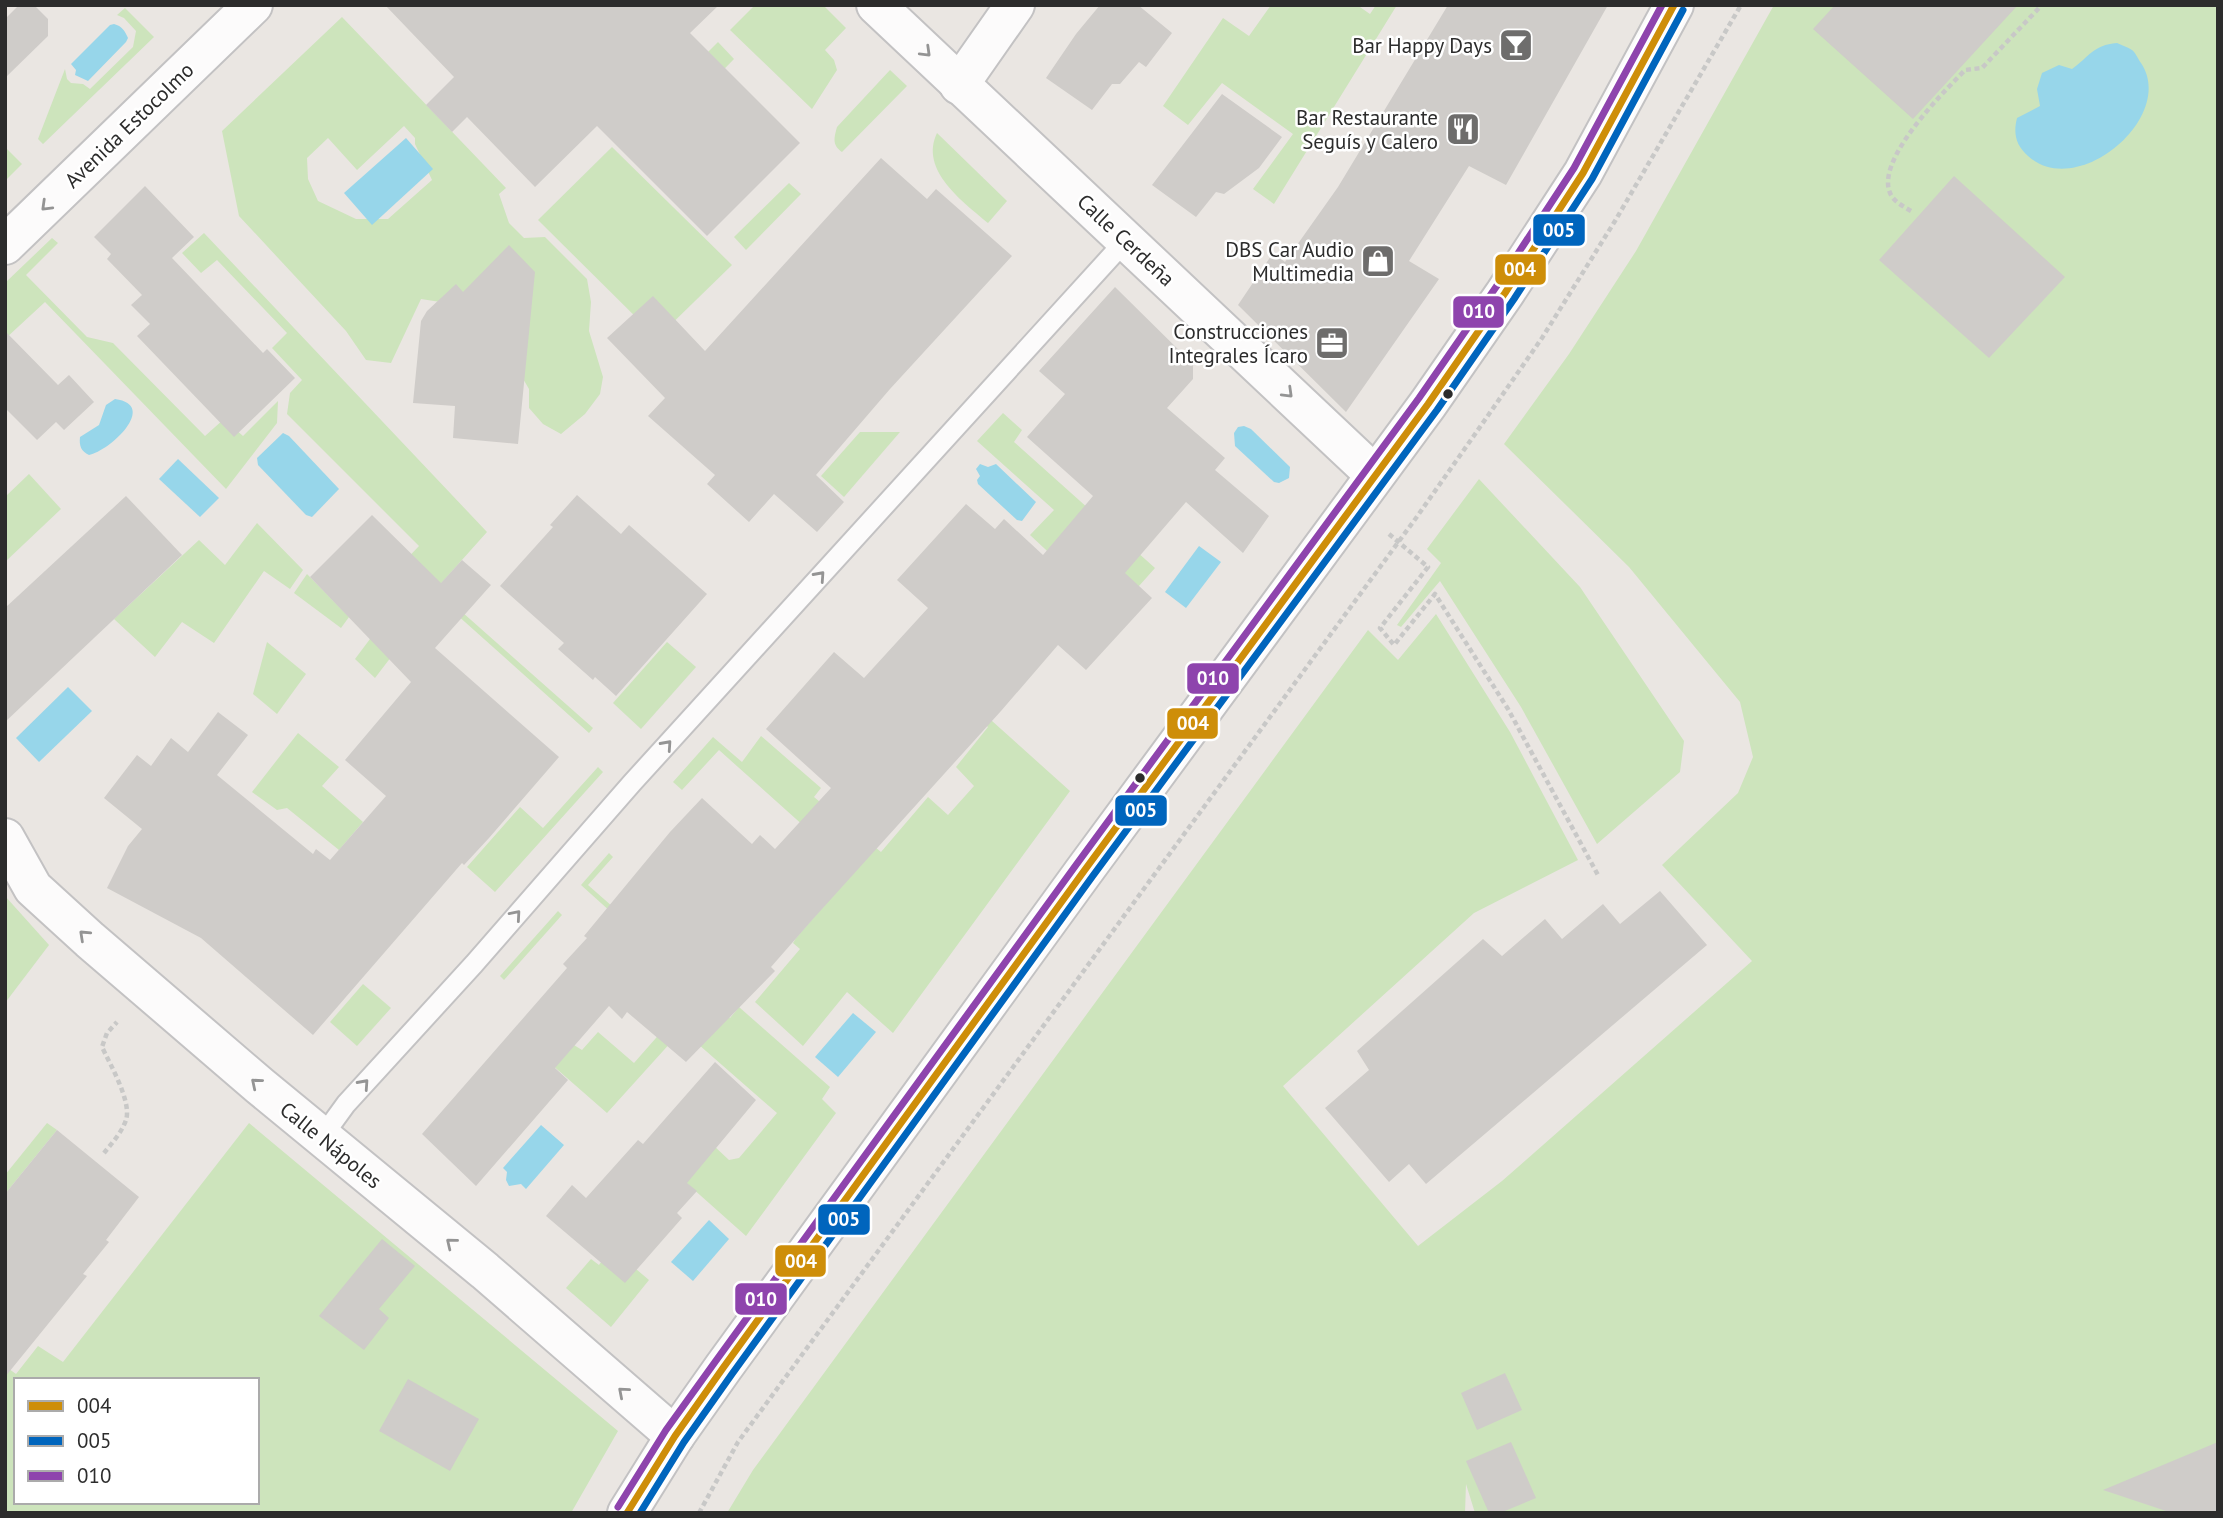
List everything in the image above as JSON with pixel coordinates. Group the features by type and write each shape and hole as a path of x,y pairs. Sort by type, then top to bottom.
{"street":[{"name":"Avenida Estocolmo","path":"5,245 253,5"},
{"name":"Calle Cerdeña","path":"876,5 1375,475"},
{"path":"959,85 1015,5"},
{"path":"627,1513 675,1436 1084,871 1429,404 1583,173 1674,5"},
{"name":"Calle Nápoles","path":"5,838 33,888 144,988 485,1271 675,1436"}],"lane":[{"path":"322,1138 346,1104 474,964 615,802 1126,239"}],"path":[{"path":"699,1513 738,1442 1399,542 1542,338 1615,221 1741,5"},
{"path":"1911,211 1893,198 1888,186 1899,148 1912,128 1965,70 1982,68 2039,5"},
{"path":"1353,505 1428,567 1380,628 1394,645 1435,594 1508,709 1599,877"},
{"path":"104,1153 119,1134 127,1118 125,1099 102,1047 107,1033 144,988"}],"green space":[{"path":"755,5 823,5 846,28 825,50 834,60 837,70 812,109 730,30"},
{"path":"1271,5 1357,5 1370,14 1376,5 1397,5 1274,204 1253,189 1293,134 1222,83 1188,125 1163,106 1223,18 1249,36"},
{"path":"1774,5 2218,5 2218,1513 1475,1513 1466,1484 1465,1513 727,1513 753,1470 1368,630 1398,660 1436,614 1510,732 1578,860 1474,913 1283,1086 1418,1246 1502,1181 1752,961 1662,865 1738,793 1753,757 1740,702 1629,567 1504,444 1569,354 1636,251"},
{"path":"125,8 154,37 43,144 38,139 65,69 67,79 71,83 83,84 90,89 133,47 136,31 124,18 117,15"},
{"path":"342,17 506,188 499,194 509,223 524,238 545,237 587,279 591,302 589,331 603,377 600,394 585,414 561,434 543,424 529,408 529,389 511,358 460,305 421,299 391,363 366,360 346,331 239,216 222,131","holes":["404,126 415,138 415,144 432,180 388,219 356,219 318,201 308,179 307,158 328,138 357,170"]},
{"path":"718,42 734,59 686,108 668,92"},
{"path":"890,70 907,86 842,152 835,141 837,127"},
{"path":"937,133 1007,201 988,223 956,195 939,172 933,147"},
{"path":"5,147 22,164 5,181"},
{"path":"612,147 732,265 657,338 538,220"},
{"path":"789,183 801,194 746,250 734,237"},
{"path":"204,233 487,532 436,589 593,728 589,733 437,597 375,678 355,659 394,607 377,590 419,546 287,414 290,393 302,380 272,348 287,333 217,260 201,273 182,253"},
{"path":"52,238 58,243 26,275 87,337 113,343 205,436 224,419 243,436 278,401 277,423 226,489 45,302 5,339 5,283"},
{"path":"1003,413 1022,430 1014,442 1155,568 1139,586 1089,590 1030,535 1054,510 977,441"},
{"path":"860,432 900,432 844,497 821,476"},
{"path":"29,474 61,509 5,562 5,497"},
{"path":"1479,479 1580,587 1684,741 1680,772 1597,844 1521,707 1440,581 1401,627 1397,625 1441,563 1427,549"},
{"path":"257,523 303,570 290,589 264,571 214,643 182,622 155,657 114,619 199,540 225,565"},
{"path":"307,574 349,617 341,628 294,593"},
{"path":"267,642 306,674 277,714 253,694"},
{"path":"667,642 696,667 641,729 613,703"},
{"path":"924,660 1070,791 893,1033 847,992 803,1046 755,1002 800,949 793,943 796,938 854,871 719,750 682,790 673,782 713,737 742,762 761,736 821,788 814,797 881,852 928,797 948,815 974,786 956,767 988,727 921,664"},
{"path":"298,733 339,767 322,786 363,822 339,850 287,808 277,810 252,792"},
{"path":"598,767 603,772 495,892 467,867 520,807 543,828"},
{"path":"609,853 613,857 588,885 713,995 709,1000 730,1018 739,1007 830,1087 822,1099 836,1113 746,1236 673,1171 713,1145 729,1160 739,1158 777,1113 682,1030 607,1113 551,1064 569,1042 582,1050 598,1032 634,1063 670,1022 663,959 581,885"},
{"path":"5,896 49,945 5,1003"},
{"path":"558,911 562,915 504,980 500,976"},
{"path":"363,984 391,1008 357,1046 330,1022"},
{"path":"47,1123 57,1130 5,1194 5,1175"},
{"path":"249,1123 618,1431 571,1513 5,1513 5,1366 16,1374 38,1346 63,1362"},
{"path":"611,1248 649,1280 611,1327 566,1288 591,1259 599,1265"}],"water":[{"path":"114,24 124,31 128,38 126,42 88,81 75,75 76,70 71,64"},
{"path":"2117,43 2135,53 2148,84 2145,107 2134,128 2116,147 2095,161 2071,168 2048,167 2028,156 2018,143 2017,118 2040,106 2037,89 2042,73 2059,65 2072,69 2102,46"},
{"path":"406,138 433,169 372,225 344,193"},
{"path":"115,399 127,403 132,410 132,418 118,437 98,452 89,455 81,448 80,437 99,425 106,405"},
{"path":"1238,427 1251,429 1290,467 1289,478 1279,483 1274,482 1235,446 1234,433"},
{"path":"283,433 289,436 339,489 312,517 306,515 258,465 257,458"},
{"path":"178,459 219,498 200,517 159,479"},
{"path":"980,464 988,467 996,464 1036,502 1022,521 1017,520 978,484 980,476 976,469"},
{"path":"1199,546 1221,562 1186,608 1165,592"},
{"path":"68,687 92,711 39,762 16,738"},
{"path":"853,1013 876,1032 838,1077 815,1057"},
{"path":"541,1125 564,1145 526,1189 521,1184 509,1186 506,1180 507,1172 503,1168"},
{"path":"709,1220 729,1239 693,1281 671,1262"}],"building":[{"path":"385,5 719,5 690,33 800,143 707,236 597,126 535,187 467,117 452,132 426,105 454,77"},
{"path":"1100,5 1138,5 1172,33 1146,67 1139,62 1120,84 1112,84 1092,110 1046,78"},
{"path":"1448,5 1608,5 1506,185 1469,166 1409,261 1439,279 1346,412 1238,305 1273,253 1285,262 1338,187"},
{"path":"1835,5 2018,5 1913,119 1813,29"},
{"path":"18,6 36,7 48,19 48,36 5,78 5,19"},
{"path":"1222,94 1282,137 1259,168 1224,194 1216,192 1196,217 1152,185"},
{"path":"881,158 927,199 936,189 1012,256 890,389 816,475 844,502 817,532 774,494 749,522 707,484 715,475 648,416 665,398 607,338 653,296 705,351"},
{"path":"1954,176 2065,277 1989,358 1879,260"},
{"path":"145,186 194,237 172,258 263,353 267,349 295,378 234,437 137,336 150,324 131,305 142,295 107,259 111,254 94,237"},
{"path":"509,245 535,272 518,444 453,438 455,406 413,403 421,321 427,311 456,284 463,292"},
{"path":"1115,287 1193,364 1193,379 1167,408 1225,458 1215,470 1269,516 1243,553 1186,502 1125,573 1152,598 1086,670 1058,645 771,967 775,971 686,1062 627,1012 622,1019 609,1006 555,1068 568,1080 476,1186 422,1134 567,968 563,964 587,938 584,936 670,832 702,798 752,844 760,835 775,849 831,788 766,729 834,652 864,678 928,608 897,580 966,504 995,529 1004,519 1043,555 1093,496 1027,437 1065,394 1039,371"},
{"path":"5,331 58,385 69,375 94,402 64,430 56,422 37,440 5,408"},
{"path":"577,495 621,534 629,525 707,594 616,696 558,649 564,643 500,586 553,527 550,525"},
{"path":"126,496 182,555 5,722 5,608"},
{"path":"372,515 441,583 462,560 491,585 435,648 559,757 489,838 464,865 462,863 313,1035 201,938 107,888 128,846 142,829 104,798 137,755 151,766 171,738 188,752 218,712 248,735 217,775 313,854 316,849 330,860 386,796 345,760 411,682 310,577"},
{"path":"1660,891 1707,945 1426,1184 1409,1164 1389,1182 1325,1108 1369,1070 1357,1051 1483,939 1502,956 1545,919 1562,939 1603,904 1620,924"},
{"path":"715,1062 756,1100 687,1183 697,1191 677,1213 682,1218 625,1283 546,1216 572,1185 586,1198 638,1140 643,1144"},
{"path":"57,1130 139,1197 106,1240 109,1242 83,1274 87,1276 5,1377 5,1194"},
{"path":"382,1239 415,1266 379,1309 389,1318 364,1350 319,1316"},
{"path":"1505,1373 1522,1410 1477,1430 1461,1393"},
{"path":"408,1379 479,1419 450,1471 379,1431"},
{"path":"1511,1442 1536,1498 1500,1513 1489,1513 1466,1461"},
{"path":"2218,1442 2218,1513 2172,1513 2103,1490"}],"transit line":[{"name":"010","path":"618,1507 666,1430 715,1362 1419,398 1574,168 1662,5"},
{"name":"004","path":"627,1513 675,1436 723,1368 1428,404 1583,173 1674,5"},
{"name":"005","path":"640,1513 684,1442 732,1374 1092,877 1437,410 1592,179 1683,10"}],"place":[{"name":"Bar Happy Days","path":"1516,45"},
{"name":"Bar Restaurante Seguís y Calero","path":"1463,129"},
{"name":"DBS Car Audio Multimedia","path":"1378,261"},
{"name":"Construcciones Integrales Ícaro","path":"1332,343"}]}
